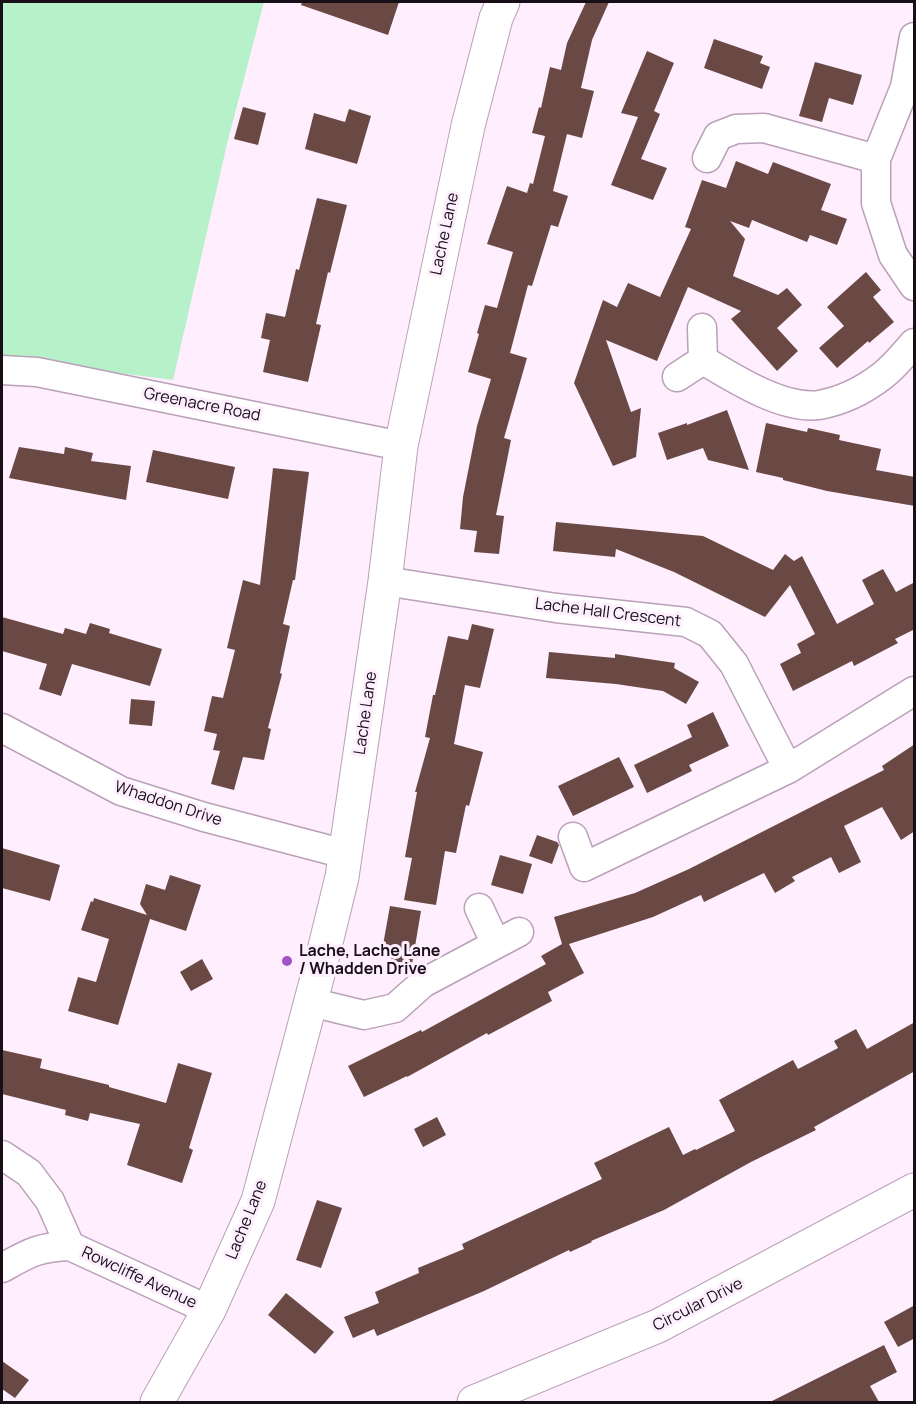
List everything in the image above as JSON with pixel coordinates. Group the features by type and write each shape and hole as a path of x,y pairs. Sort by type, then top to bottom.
{"street":[{"name":"Lache Lane","path":"157,1402 208,1310 258,1201 342,876 385,581 401,446 468,126 496,18 503,2"},
{"path":"915,37 905,87 876,159 876,203 893,255 915,286"},
{"path":"711,136 736,129 764,128 876,159"},
{"path":"702,328 703,360"},
{"path":"703,360 724,373 775,397 795,404 819,405 860,391 884,375 915,343"},
{"path":"677,377 703,360"},
{"name":"Greenacre Road","path":"2,369 37,372 401,446"},
{"name":"Lache Hall Crescent","path":"385,581 556,608 686,622 710,634 734,664 788,769"},
{"path":"573,837 585,867 788,769 915,691"},
{"name":"Whaddon Drive","path":"2,728 121,791 204,817 345,855"},
{"path":"310,1002 364,1015 395,1008 423,983 507,938 479,908"},
{"path":"2,1155 29,1173 50,1202 70,1246"},
{"name":"Circular Drive","path":"474,1402 658,1326 915,1190"},
{"name":"Rowcliffe Avenue","path":"2,1268 29,1253 46,1247 70,1246 208,1310"}],"green space":[{"path":"2,2 264,2 227,144 173,380 2,358"}],"building":[{"path":"302,2 399,2 388,35 301,5"},
{"path":"586,2 609,2 592,40 581,88 594,91 582,138 567,134 553,191 568,196 558,227 551,225 532,286 528,285 510,353 527,358 504,438 511,440 496,515 504,516 499,554 474,552 477,531 460,529 463,497 477,426 491,379 468,372 485,305 497,308 513,252 487,244 507,186 527,193 530,183 533,184 545,136 532,133 539,107 541,108 550,67 561,70 567,43"},
{"path":"714,39 763,56 760,63 770,67 762,89 704,68"},
{"path":"647,51 674,63 654,111 660,114 641,159 667,168 653,200 611,185 638,117 621,113"},
{"path":"815,62 862,75 853,105 829,98 822,122 799,116"},
{"path":"243,107 266,113 258,145 234,139"},
{"path":"349,109 371,116 357,164 305,149 314,113 345,122"},
{"path":"736,161 768,174 773,162 831,184 821,210 847,219 837,245 810,235 807,242 752,220 749,228 730,221 745,239 733,276 778,295 787,288 802,305 777,328 798,351 777,371 731,319 741,311 688,287 657,361 606,340 631,412 641,408 636,457 613,466 574,383 603,300 617,307 628,283 660,297 691,229 685,227 702,180 726,188"},
{"path":"317,198 347,205 316,324 321,325 308,382 263,372 270,340 261,338 266,313 285,317 296,269 299,270"},
{"path":"866,272 881,290 873,297 894,322 837,368 819,348 844,326 827,307"},
{"path":"727,410 749,470 708,460 703,448 667,460 658,433"},
{"path":"766,423 807,432 808,428 840,435 839,440 881,449 876,470 915,477 915,506 827,491 756,472"},
{"path":"19,447 64,454 65,447 93,453 91,461 131,466 126,500 9,478"},
{"path":"153,450 235,467 228,499 146,482"},
{"path":"273,468 309,472 295,580 293,580 283,624 290,626 280,673 282,674 268,728 271,729 264,760 243,757 234,790 211,784 220,751 213,750 217,734 204,731 212,696 223,698 235,650 227,648 243,580 260,585"},
{"path":"556,522 703,536 773,570 785,554 794,561 802,556 837,624 874,604 862,580 883,569 896,592 915,582 915,629 895,639 898,643 854,666 852,661 793,691 780,664 801,653 797,644 815,634 790,585 765,617 674,572 616,549 615,557 553,551"},
{"path":"2,617 63,634 65,628 86,634 90,623 110,629 109,633 162,649 150,686 72,664 61,696 39,689 47,664 2,651"},
{"path":"472,624 494,629 480,688 465,685 454,744 483,752 469,806 466,805 456,853 445,851 436,905 404,900 412,858 405,857 417,792 415,792 430,738 425,737 433,695 435,695 448,636 468,640"},
{"path":"549,652 615,658 615,654 675,663 674,668 699,682 686,704 663,691 546,678"},
{"path":"131,699 155,701 152,726 129,724"},
{"path":"713,712 729,746 689,765 692,771 647,793 634,765 692,737 687,725"},
{"path":"915,744 915,831 901,840 882,807 844,826 861,862 839,873 831,857 792,877 795,881 775,893 764,873 704,902 701,895 653,917 569,944 584,973 548,992 552,1001 364,1097 348,1066 421,1030 422,1032 546,964 541,956 562,944 554,917 635,893 689,869 884,770 882,766"},
{"path":"619,757 634,787 573,816 558,786"},
{"path":"537,835 557,842 559,845 552,864 529,856"},
{"path":"2,848 60,865 50,901 2,888"},
{"path":"500,855 532,864 523,894 491,885"},
{"path":"170,875 201,885 186,931 150,919 118,1025 68,1011 78,977 96,982 109,939 81,930 91,901 93,902 94,898 147,915 140,904 146,884 165,890"},
{"path":"390,906 421,911 411,970 390,966 393,946 383,945"},
{"path":"202,959 213,979 191,991 180,972"},
{"path":"915,1022 915,1071 814,1127 816,1130 751,1162 664,1210 570,1252 569,1250 484,1291 377,1336 374,1329 353,1338 344,1317 379,1303 375,1292 419,1273 418,1268 464,1249 462,1244 602,1179 594,1163 669,1127 683,1155 696,1150 735,1131 719,1100 793,1060 798,1069 838,1048 834,1041 856,1029 867,1049"},
{"path":"2,1050 42,1059 40,1068 109,1085 109,1087 166,1103 178,1063 212,1073 189,1148 193,1150 182,1183 127,1165 140,1124 90,1113 88,1121 65,1115 66,1110 2,1094"},
{"path":"437,1117 446,1135 423,1147 414,1129"},
{"path":"317,1200 342,1208 321,1268 296,1260"},
{"path":"286,1293 334,1332 315,1354 268,1315"},
{"path":"915,1305 915,1338 898,1347 884,1322"},
{"path":"884,1345 897,1372 870,1386 879,1402 770,1402"},
{"path":"2,1361 29,1380 15,1398 2,1389"}],"place":[{"name":"Lache, Lache Lane / Whadden Drive","path":"287,961"}]}
